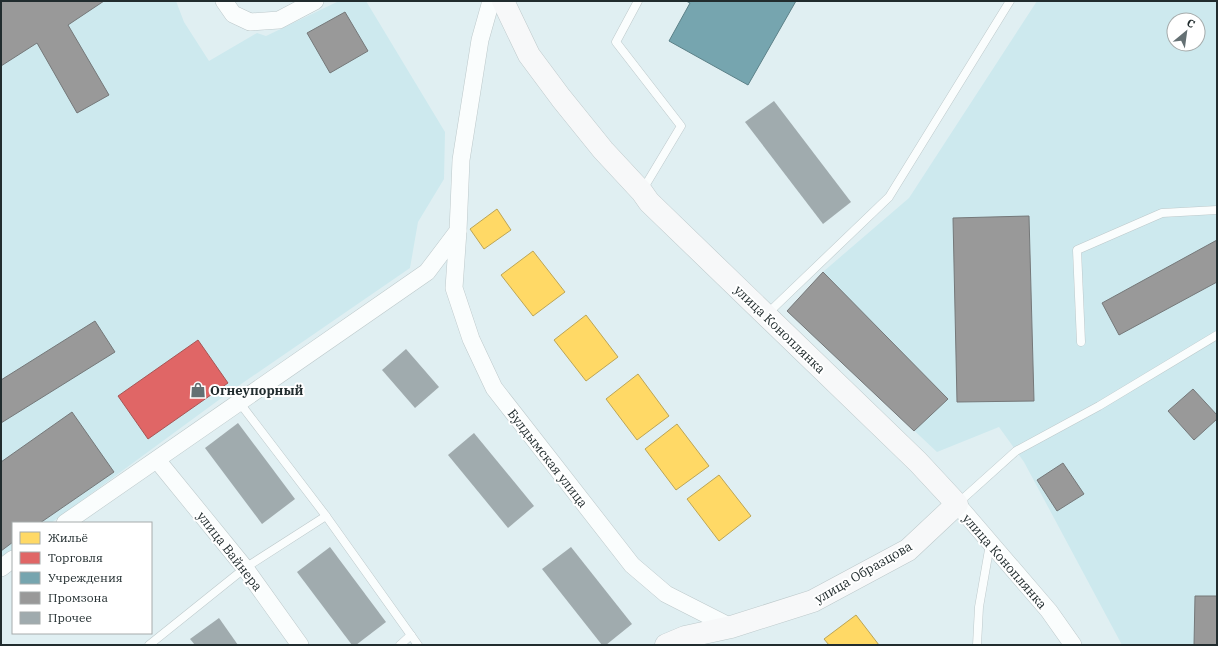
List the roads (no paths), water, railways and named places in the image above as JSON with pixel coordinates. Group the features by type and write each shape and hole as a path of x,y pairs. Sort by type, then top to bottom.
{"main road":[{"name":"улица Коноплянка","path":"502,1 529,55 603,150 642,192 649,202 918,462 957,504"},
{"name":"улица Образцова","path":"666,645 685,636 731,627 813,601 908,550 957,504"}],"street":[{"path":"224,1 233,14 250,22 279,20 315,1"},
{"name":"Булдымская улица","path":"490,1 480,40 461,160 454,288 471,339 494,388 632,565 666,594 731,627"},
{"path":"66,522 427,272 458,231"},
{"name":"улица Вайнера","path":"156,460 245,568 300,645"},
{"name":"улица Коноплянка","path":"957,504 1049,611 1073,645"},
{"path":"1,568 12,560"}],"lane":[{"path":"638,1 616,42 681,126 642,192"},
{"path":"766,315 889,197 1010,1"},
{"path":"1081,342 1076,250 1162,212 1217,210"},
{"path":"957,504 1016,451 1099,406 1217,335"},
{"path":"240,402 326,516 418,645"},
{"path":"150,645 245,568 326,516"},
{"path":"977,645 979,607 990,544"},
{"path":"400,645 410,635"}],"place":[{"name":"Огнеупорный","path":"198,390"}]}
